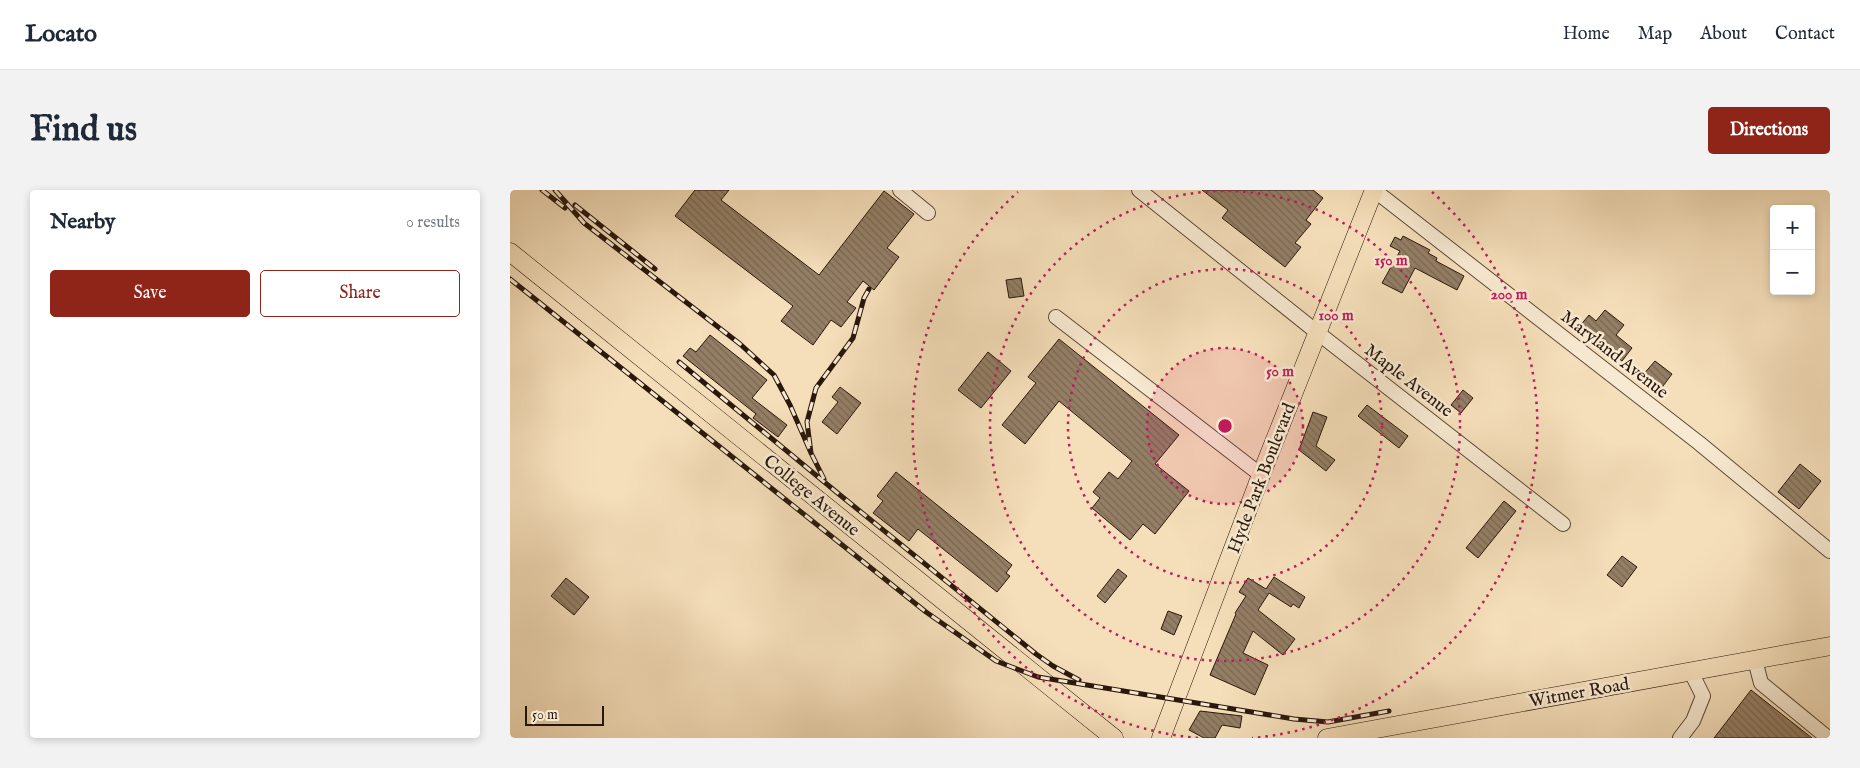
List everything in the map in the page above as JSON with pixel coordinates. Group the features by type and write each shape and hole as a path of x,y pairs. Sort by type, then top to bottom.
{"main road":[{"name":"Hyde Park Boulevard","path":"1162,738 1261,475 1374,190"},
{"name":"College Avenue","path":"510,252 1114,738"},
{"name":"Witmer Road","path":"1327,738 1830,646"}],"street":[{"path":"900,190 928,213"},
{"name":"Maple Avenue","path":"1140,190 1318,333 1563,524"},
{"name":"Maryland Avenue","path":"1374,190 1699,443 1830,551"},
{"path":"1056,317 1261,475"},
{"path":"1755,660 1761,683 1828,738"},
{"path":"1680,738 1693,721 1703,696 1690,672"}],"building":[{"path":"695,190 729,190 721,200 819,275 884,191 914,214 887,248 899,257 874,290 863,281 847,302 856,308 841,327 831,320 813,345 781,321 793,306 675,216"},
{"path":"1202,190 1313,190 1323,198 1306,220 1311,224 1295,243 1301,247 1285,267 1222,218 1228,210"},
{"path":"1403,236 1430,250 1428,253 1437,258 1436,261 1464,276 1457,290 1415,268 1402,293 1382,283 1400,251 1390,246 1395,237 1401,240"},
{"path":"1021,278 1024,296 1009,298 1006,280"},
{"path":"1605,310 1624,325 1616,335 1632,348 1622,361 1579,327 1589,315 1596,321"},
{"path":"710,335 767,380 752,398 787,425 778,437 753,418 756,414 683,356 690,348 696,352"},
{"path":"1059,339 1179,435 1155,464 1189,491 1155,534 1143,524 1130,540 1092,508 1100,498 1093,492 1109,472 1118,479 1132,461 1059,401 1025,444 1002,425 1036,383 1028,377"},
{"path":"988,352 1011,371 981,408 958,390"},
{"path":"1655,361 1672,374 1660,390 1642,376"},
{"path":"840,387 861,403 837,434 822,422 838,402 832,397"},
{"path":"1463,390 1473,398 1461,413 1451,405"},
{"path":"1367,405 1408,436 1399,448 1358,416"},
{"path":"1313,412 1327,417 1316,446 1335,460 1326,471 1299,450"},
{"path":"1800,464 1821,481 1799,509 1778,492"},
{"path":"896,472 1012,565 1006,573 1010,576 997,592 918,529 909,541 873,513 883,501 877,496"},
{"path":"1504,501 1516,511 1478,558 1466,548"},
{"path":"1622,556 1637,567 1622,587 1607,575"},
{"path":"1118,569 1127,576 1105,603 1097,596"},
{"path":"1274,577 1305,597 1299,608 1293,604 1291,607 1269,593 1258,610 1295,639 1283,655 1253,631 1243,653 1268,665 1255,695 1210,675 1235,613 1246,596 1239,592 1248,578 1266,589"},
{"path":"566,578 589,597 574,615 551,596"},
{"path":"1168,611 1182,616 1174,635 1161,629"},
{"path":"1751,690 1812,738 1714,738"},
{"path":"1200,711 1242,716 1240,728 1222,725 1215,738 1204,738 1189,730"}],"railway":[{"path":"542,190 565,208"},
{"path":"555,190 584,223 740,344 774,375 790,405 811,453"},
{"path":"575,205 655,269"},
{"path":"510,279 926,612 996,661 1038,677 1294,719 1328,722 1389,711"},
{"path":"824,479 811,453 807,422 816,388 853,338 864,298 869,289"},
{"path":"679,362 1036,654 1079,680"}]}
